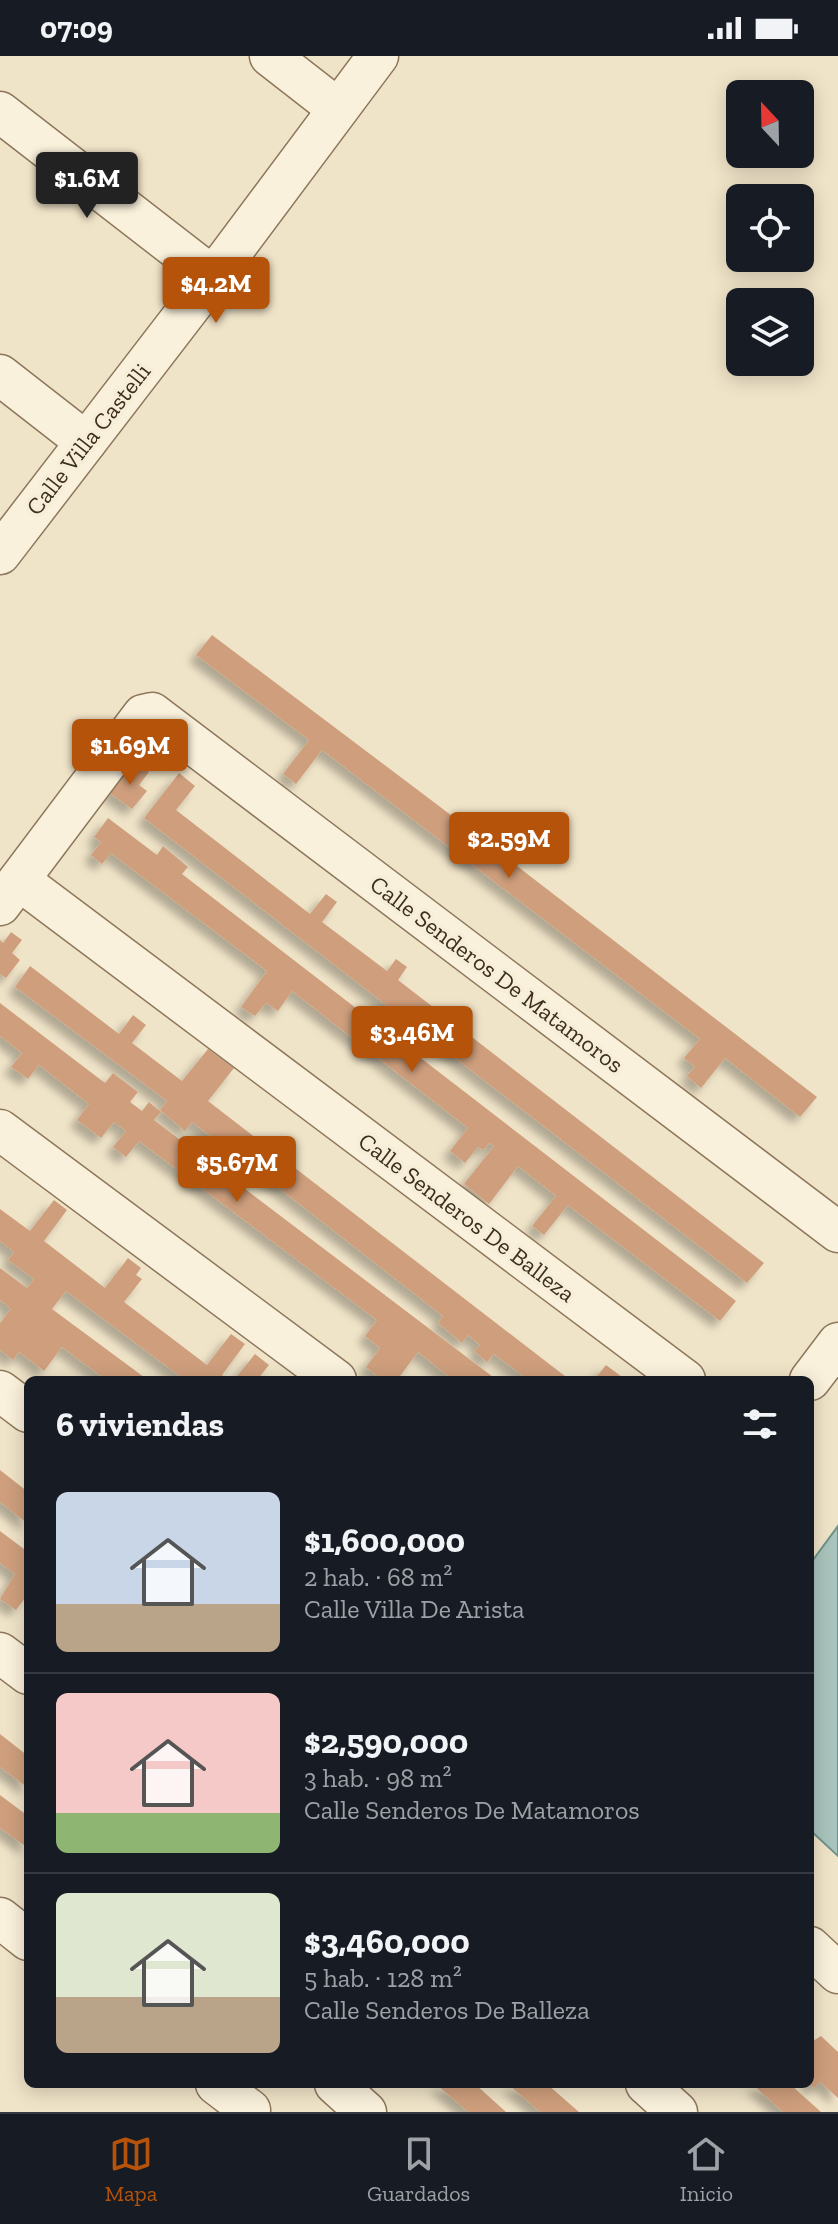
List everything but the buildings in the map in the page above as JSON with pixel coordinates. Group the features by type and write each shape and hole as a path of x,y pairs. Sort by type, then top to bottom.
{"street":[{"path":"270,56 338,109"},
{"name":"Calle Villa Castelli","path":"0,554 378,56"},
{"path":"0,112 213,277"},
{"path":"0,375 86,442"},
{"name":"Calle Senderos De Matamoros","path":"10,893 143,715 152,713 838,1232"},
{"name":"Calle Senderos De Balleza","path":"10,893 679,1376"},
{"path":"0,1130 331,1376"},
{"path":"820,1385 838,1343"},
{"path":"0,1391 24,1409"},
{"path":"0,1653 24,1671"},
{"path":"0,1918 24,1937"},
{"path":"814,1951 838,1973"},
{"path":"225,2088 256,2102"},
{"path":"339,2088 366,2112"},
{"path":"650,2088 677,2112"}],"water":[{"path":"838,1526 838,1856 814,1834 814,1559"}]}
